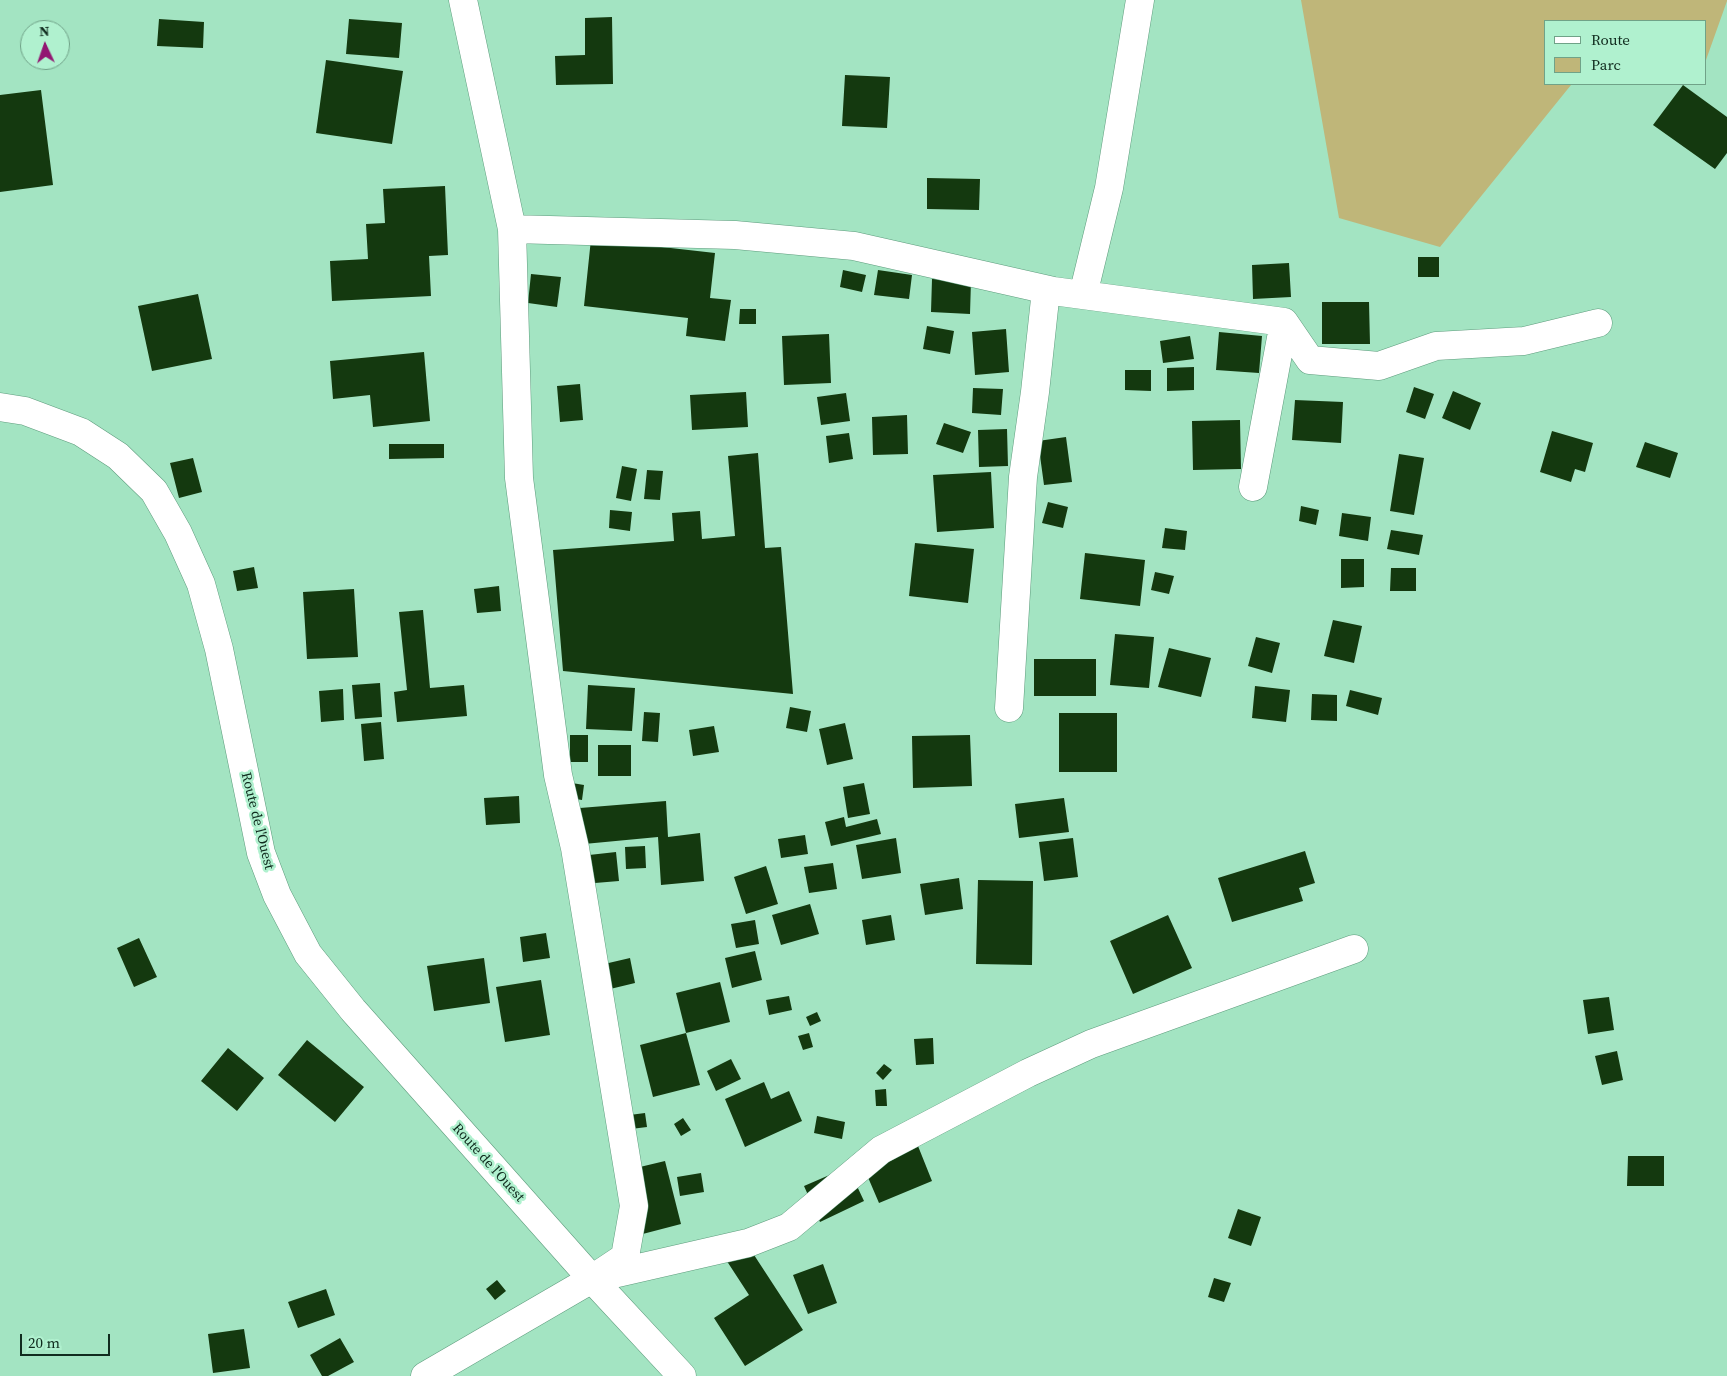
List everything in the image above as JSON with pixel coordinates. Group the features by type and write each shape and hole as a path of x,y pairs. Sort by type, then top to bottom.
{"street":[{"path":"424,1376 592,1280 625,1257 634,1206 604,1038 575,848 558,776 520,478 512,229 463,0"},
{"path":"1083,295 1109,188 1140,0"},
{"path":"512,229 735,235 854,246 1046,290 1284,322 1310,360 1379,366 1436,346 1524,341 1598,323"},
{"path":"1009,708 1023,476 1036,392 1046,290"},
{"path":"1253,487 1284,322"},
{"name":"Route de l'Ouest","path":"0,407 25,411 81,432 118,456 154,491 178,533 202,584 262,853 277,895 308,954 353,1010 592,1280 682,1376"},
{"path":"592,1280 748,1243 789,1227 881,1150 1028,1073 1091,1044 1354,949"}],"green space":[{"path":"1301,0 1727,0 1707,57 1707,20 1544,20 1544,85 1571,85 1440,247 1339,218"}],"building":[{"path":"612,17 613,84 556,85 555,56 585,55 585,18"},
{"path":"159,19 204,22 203,48 157,46"},
{"path":"349,19 402,23 399,58 346,54"},
{"path":"326,60 403,71 392,144 316,133"},
{"path":"845,75 890,77 887,128 842,126"},
{"path":"1683,85 1727,117 1727,153 1715,169 1653,125"},
{"path":"41,90 53,185 0,192 0,95"},
{"path":"927,178 980,179 979,210 927,209"},
{"path":"445,186 448,255 429,256 431,296 332,301 330,261 368,259 366,224 385,223 383,189"},
{"path":"591,239 715,253 710,298 731,300 725,341 686,336 688,318 584,306"},
{"path":"1418,257 1439,257 1439,277 1418,277"},
{"path":"1289,263 1291,297 1253,299 1252,265"},
{"path":"843,270 866,275 862,292 840,287"},
{"path":"878,270 912,275 909,299 874,295"},
{"path":"531,274 561,277 557,307 528,303"},
{"path":"932,279 971,281 970,314 931,312"},
{"path":"198,294 212,359 152,371 138,306"},
{"path":"1322,302 1369,302 1370,344 1322,344"},
{"path":"740,309 756,309 756,324 739,324"},
{"path":"927,326 954,331 950,354 923,349"},
{"path":"1006,329 1009,372 975,375 972,332"},
{"path":"1219,332 1262,336 1259,373 1216,370"},
{"path":"829,334 831,383 784,385 782,336"},
{"path":"1190,336 1194,359 1163,363 1160,341"},
{"path":"424,352 430,421 373,427 370,395 333,399 330,361"},
{"path":"1194,367 1194,390 1167,391 1167,368"},
{"path":"1125,370 1151,370 1151,391 1125,390"},
{"path":"580,384 583,420 560,422 557,386"},
{"path":"1414,387 1434,394 1425,419 1406,412"},
{"path":"973,388 1003,389 1001,415 972,413"},
{"path":"1453,391 1481,403 1470,430 1442,418"},
{"path":"746,392 748,427 692,430 690,395"},
{"path":"846,393 850,421 821,425 817,397"},
{"path":"1295,400 1343,402 1341,443 1292,440"},
{"path":"907,415 908,454 873,455 872,417"},
{"path":"1240,420 1241,469 1193,470 1192,421"},
{"path":"944,423 971,432 963,453 936,444"},
{"path":"1007,429 1008,466 979,467 978,430"},
{"path":"1552,431 1593,443 1585,472 1575,469 1571,482 1540,472"},
{"path":"849,433 853,459 829,463 826,436"},
{"path":"1066,437 1072,482 1044,485 1038,441"},
{"path":"1645,442 1678,453 1670,478 1636,467"},
{"path":"389,444 444,444 444,458 389,459"},
{"path":"758,453 765,548 781,547 793,694 563,671 553,550 674,541 672,513 700,511 702,539 735,536 728,456"},
{"path":"1399,454 1424,458 1414,515 1390,511"},
{"path":"193,458 202,492 179,498 170,463"},
{"path":"622,466 637,469 631,501 616,498"},
{"path":"647,470 663,471 660,500 644,499"},
{"path":"991,472 994,528 937,532 933,475"},
{"path":"1048,502 1068,507 1063,528 1042,523"},
{"path":"1301,506 1319,510 1316,525 1299,521"},
{"path":"610,510 632,512 630,531 609,528"},
{"path":"1342,513 1371,517 1368,541 1339,536"},
{"path":"1165,528 1187,531 1185,550 1162,548"},
{"path":"1391,530 1423,535 1419,555 1387,549"},
{"path":"915,543 974,549 968,603 909,596"},
{"path":"1085,553 1145,560 1140,606 1080,599"},
{"path":"1341,559 1364,559 1364,587 1341,588"},
{"path":"254,567 258,588 237,591 233,571"},
{"path":"1391,568 1416,568 1416,591 1390,591"},
{"path":"1155,572 1174,576 1169,594 1151,590"},
{"path":"499,586 501,611 477,613 474,589"},
{"path":"354,589 358,657 307,659 303,592"},
{"path":"423,610 430,688 464,685 467,716 397,722 394,692 407,690 399,612"},
{"path":"1333,620 1362,626 1354,663 1324,656"},
{"path":"1115,634 1154,637 1149,688 1110,685"},
{"path":"1256,637 1280,643 1272,673 1248,666"},
{"path":"1169,648 1211,658 1201,697 1158,687"},
{"path":"1034,659 1096,659 1096,696 1034,696"},
{"path":"380,683 382,717 355,719 352,685"},
{"path":"588,685 635,688 632,731 586,729"},
{"path":"1255,686 1290,690 1286,722 1252,718"},
{"path":"343,689 344,720 321,722 319,691"},
{"path":"1350,690 1382,698 1378,715 1346,706"},
{"path":"1312,694 1337,695 1337,721 1311,720"},
{"path":"790,707 811,711 807,732 786,728"},
{"path":"644,712 660,713 658,742 642,741"},
{"path":"1059,713 1117,713 1117,772 1059,772"},
{"path":"381,722 384,759 364,761 361,724"},
{"path":"845,723 853,759 827,765 819,729"},
{"path":"714,726 719,752 693,756 689,730"},
{"path":"570,735 588,735 588,762 570,762"},
{"path":"970,735 972,786 913,788 912,736"},
{"path":"598,745 631,745 631,776 598,776"},
{"path":"572,783 584,785 582,800 569,798"},
{"path":"864,783 870,814 848,818 843,787"},
{"path":"519,796 520,823 486,825 484,798"},
{"path":"1064,798 1069,832 1019,838 1015,804"},
{"path":"666,801 668,837 700,833 704,881 661,885 658,837 584,844 580,808"},
{"path":"844,817 846,827 877,819 881,834 831,846 825,822"},
{"path":"805,835 808,854 781,858 778,839"},
{"path":"896,838 901,873 862,879 856,845"},
{"path":"1073,838 1078,877 1044,881 1039,842"},
{"path":"645,846 646,868 626,869 625,847"},
{"path":"1305,851 1315,883 1299,888 1303,901 1232,922 1218,878"},
{"path":"616,852 619,881 583,884 580,856"},
{"path":"833,863 837,889 809,893 804,867"},
{"path":"766,866 778,904 746,914 734,877"},
{"path":"959,878 963,909 925,915 920,884"},
{"path":"978,880 1033,881 1032,965 976,964"},
{"path":"810,904 819,934 781,945 772,915"},
{"path":"891,915 895,940 866,945 862,920"},
{"path":"1168,915 1192,968 1133,994 1110,941"},
{"path":"755,920 759,944 736,948 731,924"},
{"path":"546,933 550,958 523,962 520,937"},
{"path":"139,938 157,977 134,987 117,948"},
{"path":"755,951 762,980 732,988 725,958"},
{"path":"484,958 490,1003 434,1011 427,966"},
{"path":"630,958 635,983 606,990 600,965"},
{"path":"541,980 550,1035 505,1042 496,987"},
{"path":"720,982 730,1022 686,1033 676,993"},
{"path":"789,996 792,1010 769,1015 766,1000"},
{"path":"1609,997 1614,1030 1588,1034 1583,1000"},
{"path":"817,1012 821,1021 810,1026 806,1017"},
{"path":"686,1033 700,1085 653,1097 640,1045"},
{"path":"809,1033 813,1047 803,1050 798,1036"},
{"path":"933,1038 934,1064 916,1065 914,1039"},
{"path":"307,1040 364,1087 335,1122 278,1075"},
{"path":"228,1048 264,1078 237,1111 201,1081"},
{"path":"1617,1051 1623,1080 1602,1085 1595,1056"},
{"path":"731,1059 741,1079 716,1091 707,1071"},
{"path":"884,1064 892,1070 883,1080 876,1073"},
{"path":"764,1082 771,1099 789,1091 802,1121 745,1147 725,1099"},
{"path":"886,1089 887,1106 876,1106 875,1090"},
{"path":"645,1113 647,1127 623,1130 622,1116"},
{"path":"817,1116 845,1122 842,1139 814,1133"},
{"path":"683,1118 691,1130 681,1136 674,1124"},
{"path":"918,1146 932,1181 879,1203 864,1168"},
{"path":"1628,1156 1664,1156 1664,1186 1627,1186"},
{"path":"665,1161 681,1224 635,1236 619,1172"},
{"path":"848,1167 864,1201 820,1222 804,1186"},
{"path":"701,1173 704,1192 680,1196 677,1177"},
{"path":"1238,1209 1261,1217 1251,1246 1228,1238"},
{"path":"741,1235 803,1330 745,1366 714,1318 749,1295 719,1249"},
{"path":"823,1264 837,1303 808,1314 793,1275"},
{"path":"1214,1278 1231,1283 1224,1302 1208,1297"},
{"path":"497,1280 506,1291 495,1300 486,1289"},
{"path":"326,1289 335,1315 298,1328 288,1302"},
{"path":"244,1329 250,1368 213,1373 208,1334"},
{"path":"340,1338 354,1362 328,1376 322,1376 310,1355"}]}
